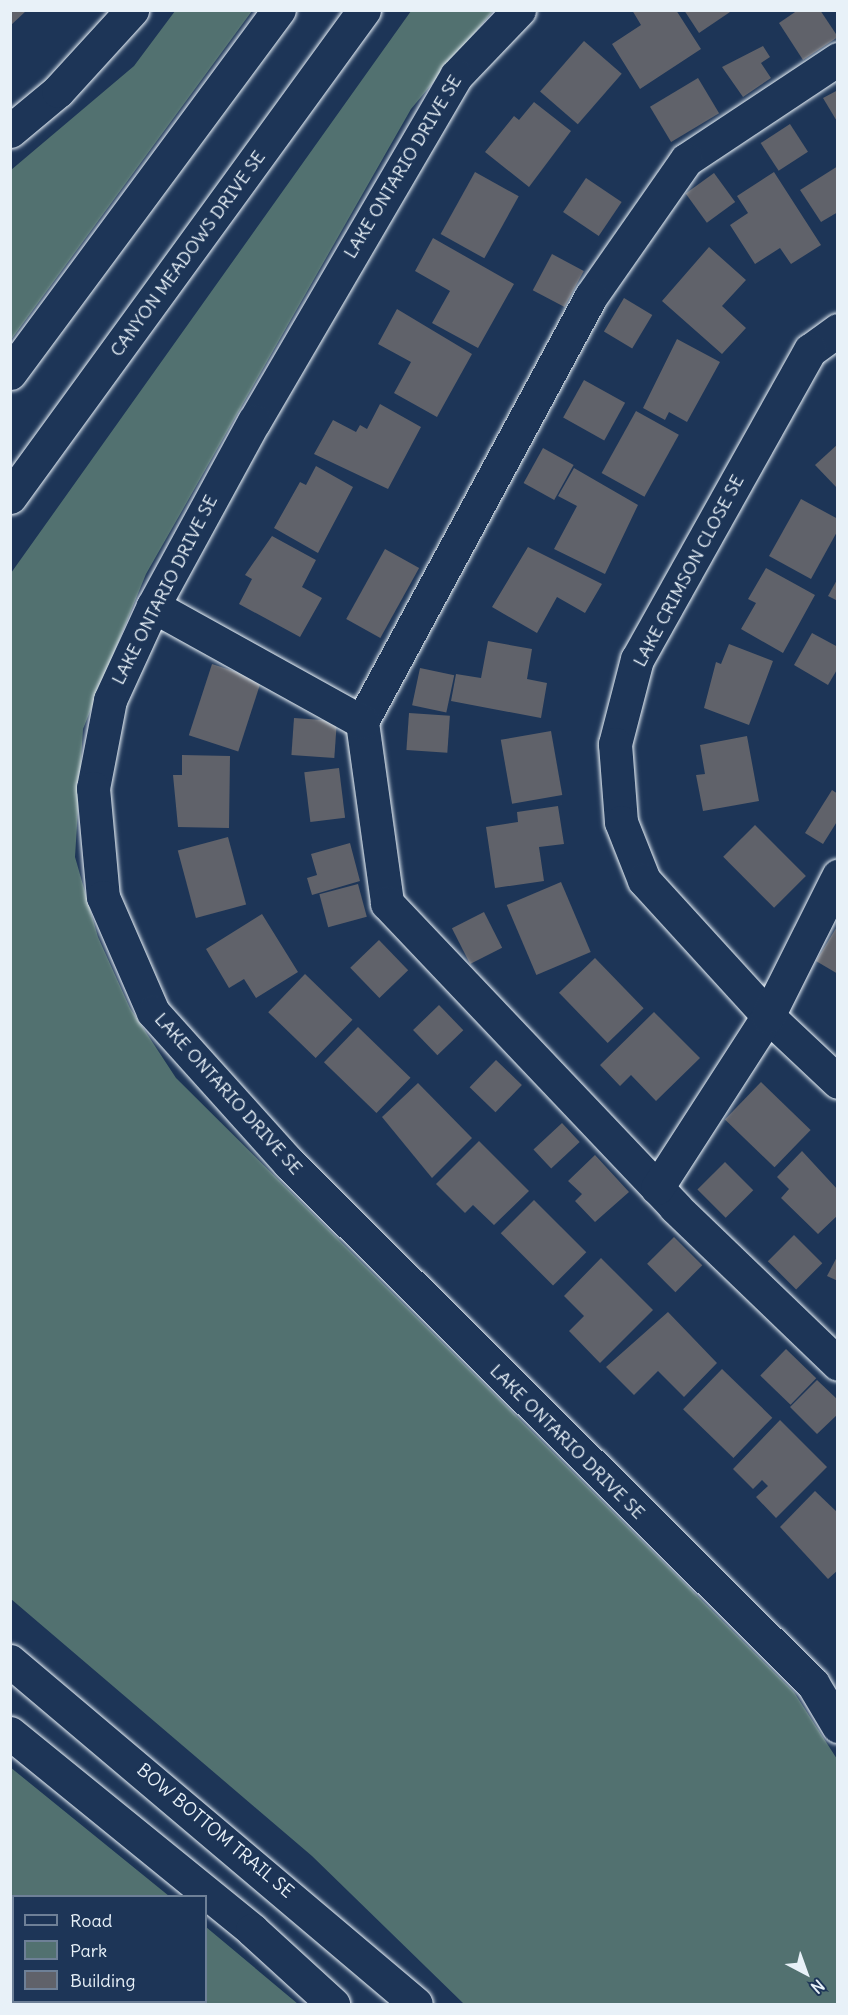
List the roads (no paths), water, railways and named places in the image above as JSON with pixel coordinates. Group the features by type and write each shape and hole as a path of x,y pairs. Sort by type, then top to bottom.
{"street":[{"path":"10,131 58,92 132,10"},
{"path":"10,373 279,10"},
{"name":"CANYON MEADOWS DRIVE SE","path":"10,497 364,10"},
{"name":"LAKE ONTARIO DRIVE SE","path":"519,10 456,76 254,421 153,606 110,700 93,788 103,897 153,1012 289,1163 813,1684 836,1720"},
{"path":"837,60 686,160 591,296 362,722 387,903 657,1188 837,1364"},
{"name":"LAKE CRIMSON CLOSE SE","path":"837,330 810,350 637,659 615,744 621,822 644,880 768,1016 837,1082"},
{"path":"153,606 362,722"},
{"path":"657,1188 768,1016 837,876"},
{"name":"BOW BOTTOM TRAIL SE","path":"10,1661 416,2004"},
{"path":"10,1733 252,1930 333,2004"}]}
